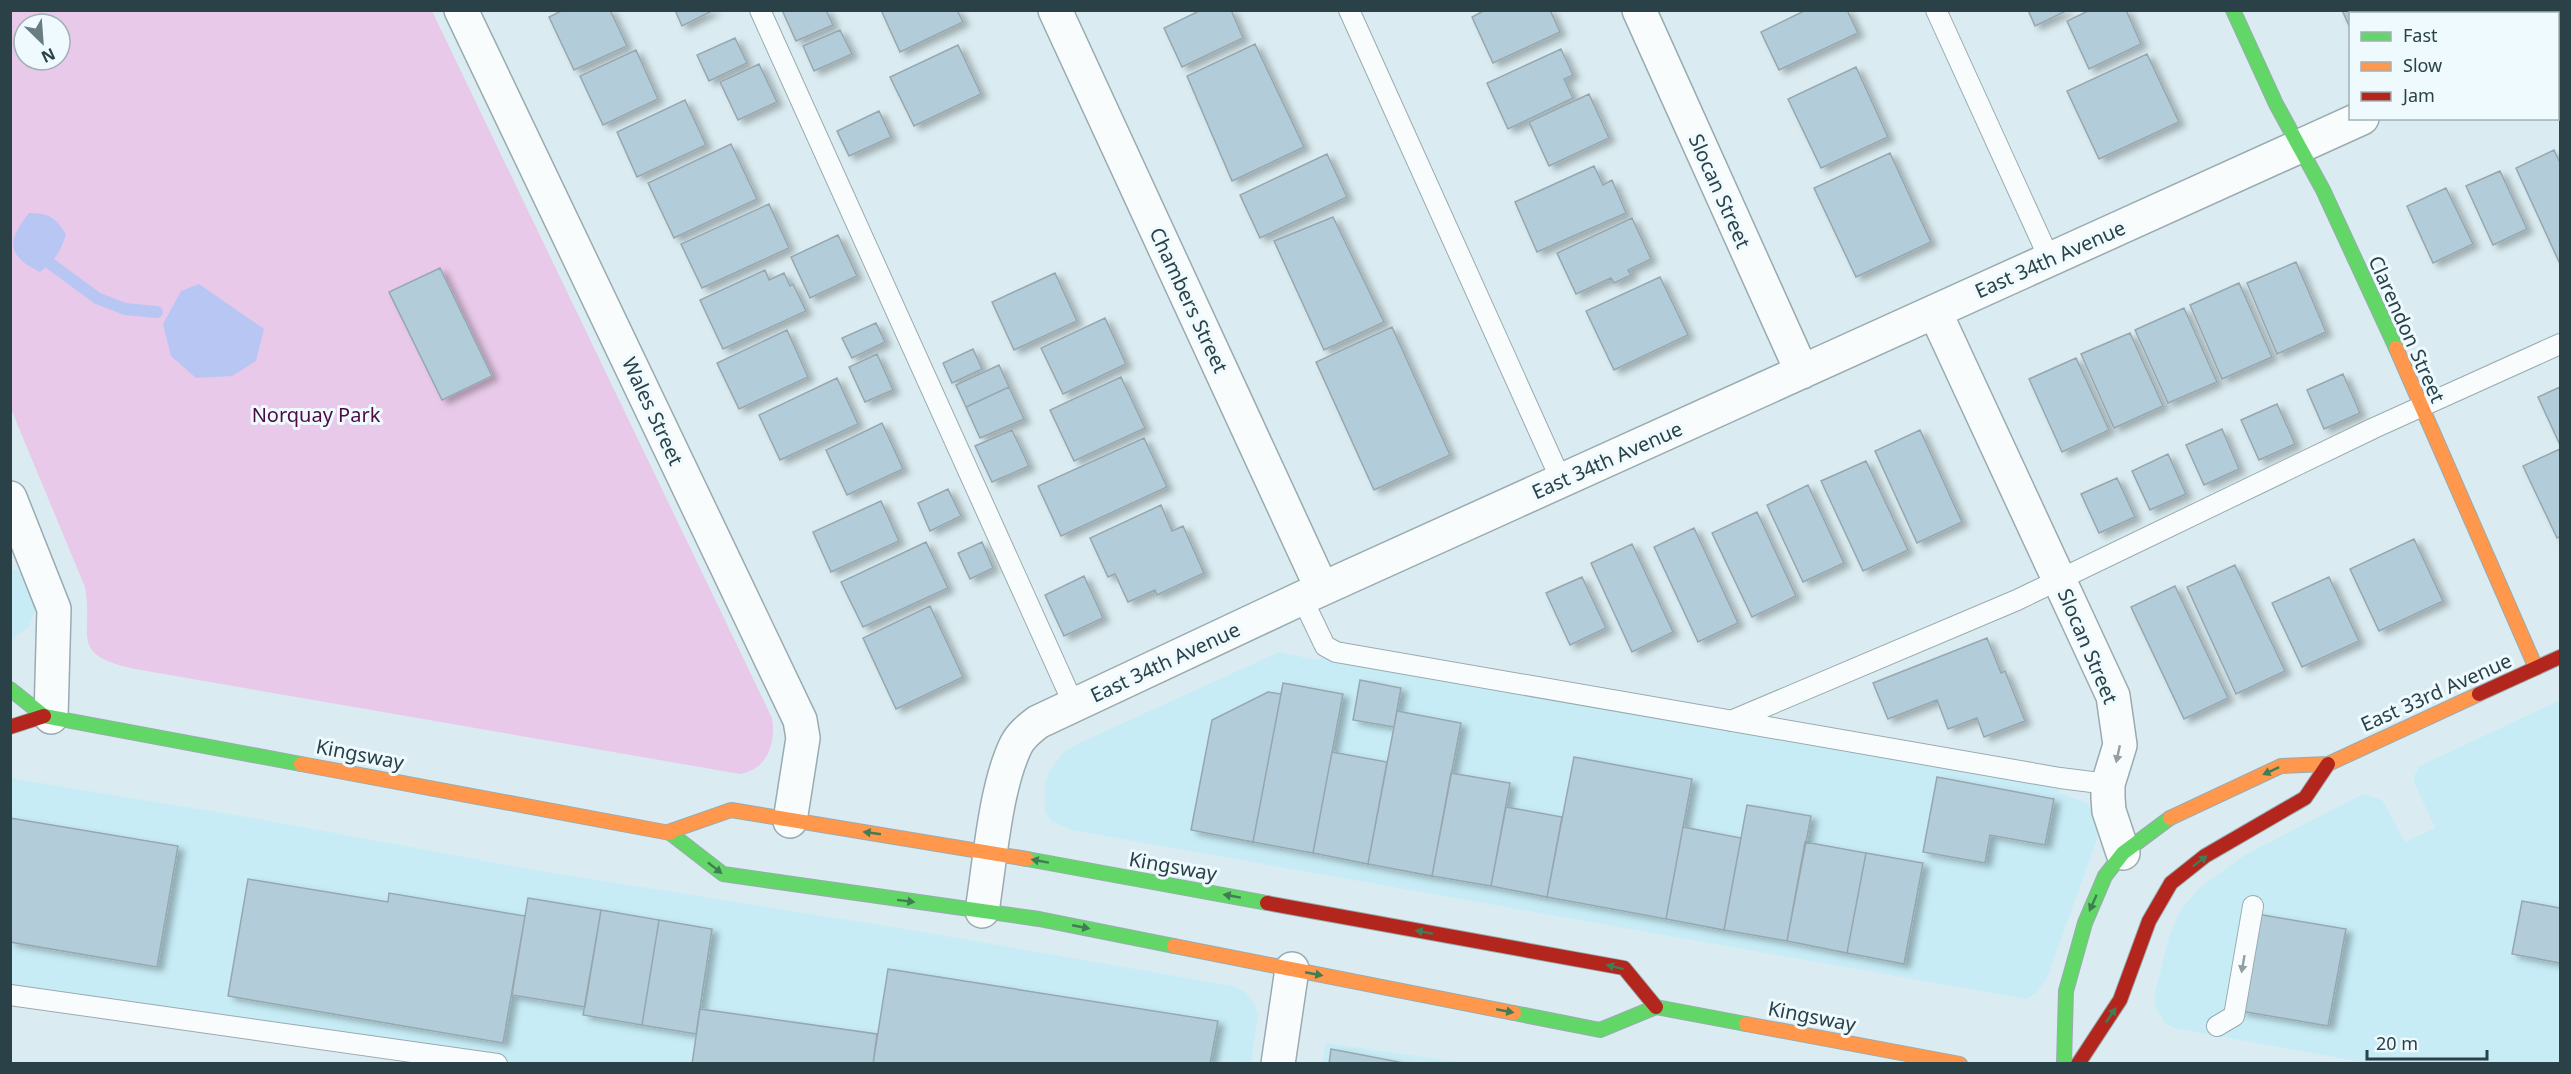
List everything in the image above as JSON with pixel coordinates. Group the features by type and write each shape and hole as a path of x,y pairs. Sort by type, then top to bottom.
{"main road":[{"name":"Clarendon Street","path":"2233,10 2276,104 2328,200 2536,668"},
{"name":"East 33rd Avenue","path":"2123,853 2172,818 2281,766 2328,764 2560,657"},
{"name":"Kingsway","path":"10,689 48,717"},
{"name":"Kingsway","path":"10,727 48,717 668,832 723,874 1039,919 1600,1030 1656,1007 1960,1064"},
{"path":"2078,1064 2121,1000 2149,921 2171,883 2205,856 2305,798 2328,764"},
{"name":"Kingsway","path":"668,832 731,810 992,853 1624,968 1656,1007"},
{"path":"2064,1064 2066,991 2074,961 2085,923 2105,876 2123,853"}],"street":[{"name":"Wales Street","path":"462,10 801,720 803,738 790,821"},
{"name":"Chambers Street","path":"1055,10 1312,594"},
{"name":"Slocan Street","path":"1639,10 1802,372"},
{"name":"East 34th Avenue","path":"982,910 1003,781 1017,743 1026,731 1038,722 1561,480 2357,120"},
{"name":"Slocan Street","path":"1935,312 2113,696 2120,745 2108,784 2109,811 2123,853"},
{"path":"10,498 54,609 48,717"},
{"path":"1278,1064 1292,969"}],"lane":[{"path":"760,10 1074,705"},
{"path":"1349,10 1561,480"},
{"path":"1936,10 2050,260"},
{"path":"1731,721 2017,600 2560,344"},
{"path":"1312,594 1325,646 1336,652 2108,784"},
{"path":"2217,1026 2234,1016 2253,906"},
{"path":"10,995 497,1064"}],"shaded area":[{"path":"10,568 23,572 34,598 35,610 28,628 11,639"},
{"path":"1279,652 1317,660 1336,652 2060,778 2059,793 2085,802 2093,810 2098,827 2097,839 2047,978 2035,994 2026,999 1071,830 1051,821 1045,812 1045,784 1049,771 1064,752"},
{"path":"2560,700 2560,1063 2366,1063 2174,1028 2165,1023 2155,1007 2155,993 2169,937 2180,911 2199,888 2245,855 2363,794 2382,800 2405,842 2435,828 2414,782 2414,776 2420,766"},
{"path":"10,778 259,819 535,870 917,931 1233,986 1245,992 1254,1003 1258,1015 1251,1063 497,1064 11,995"},
{"path":"1326,1043 1465,1063 1322,1064"}],"green space":[{"name":"Norquay Park","path":"10,11 432,11 772,718 773,737 768,754 763,761 750,771 740,774 135,669 100,657 92,650 88,641 85,587 11,409"}],"water":[{"path":"29,213 51,217 66,234 57,255 40,272 21,260 14,247 16,232"},
{"path":"199,284 264,329 256,361 232,376 196,378 171,356 163,324 181,291"}],"building":[{"path":"563,10 610,10 627,46 574,70 549,17"},
{"path":"675,10 714,10 682,26"},
{"path":"782,10 826,10 833,25 796,41"},
{"path":"881,10 957,10 963,22 900,52"},
{"path":"1201,10 1231,10 1243,38 1182,67 1164,28"},
{"path":"1485,10 1550,10 1560,32 1493,63 1472,17"},
{"path":"1806,10 1847,10 1858,33 1779,70 1761,32"},
{"path":"2028,10 2068,10 2035,26"},
{"path":"2090,10 2126,10 2141,44 2089,69 2067,21"},
{"path":"2342,10 2401,10 2402,12 2349,12 2349,26"},
{"path":"840,30 852,54 814,71 803,46"},
{"path":"735,38 747,63 709,81 697,55"},
{"path":"1255,44 1304,147 1232,181 1187,76"},
{"path":"958,45 981,94 914,126 890,77"},
{"path":"1561,49 1573,75 1564,79 1573,98 1508,129 1487,83"},
{"path":"636,50 658,99 603,125 580,76"},
{"path":"2147,54 2179,122 2099,159 2067,91"},
{"path":"759,64 777,102 738,120 720,82"},
{"path":"1856,67 1888,137 1821,168 1788,99"},
{"path":"1589,94 1609,138 1549,166 1529,122"},
{"path":"685,100 706,145 637,177 617,132"},
{"path":"879,111 891,137 849,156 837,131"},
{"path":"731,144 757,199 674,238 648,183"},
{"path":"2554,150 2560,163 2560,264 2516,168"},
{"path":"1890,153 1931,242 1856,277 1814,188"},
{"path":"1327,154 1347,197 1260,238 1240,195"},
{"path":"1594,166 1603,185 1612,180 1626,213 1537,252 1515,202"},
{"path":"2500,171 2527,229 2493,245 2466,186"},
{"path":"2446,188 2473,244 2433,263 2407,206"},
{"path":"769,204 789,248 702,288 681,244"},
{"path":"1333,217 1384,322 1324,350 1274,241"},
{"path":"1632,218 1651,259 1628,270 1631,275 1614,283 1611,278 1576,294 1557,253"},
{"path":"838,235 857,276 810,298 791,257"},
{"path":"2296,262 2326,332 2277,354 2247,283"},
{"path":"440,268 492,376 442,400 389,292"},
{"path":"765,270 769,280 784,273 790,286 793,284 806,311 723,349 700,300"},
{"path":"1055,273 1077,321 1014,350 992,302"},
{"path":"1660,277 1688,335 1614,370 1586,311"},
{"path":"2239,283 2272,357 2222,379 2190,305"},
{"path":"2184,308 2217,382 2168,403 2135,330"},
{"path":"1105,318 1126,364 1063,394 1041,348"},
{"path":"876,323 885,342 852,358 842,338"},
{"path":"1392,327 1450,455 1374,490 1316,362"},
{"path":"787,330 808,377 739,409 717,363"},
{"path":"2130,333 2163,406 2114,428 2081,354"},
{"path":"973,349 982,369 952,383 943,363"},
{"path":"877,354 893,390 865,402 849,367"},
{"path":"2076,358 2109,430 2062,452 2029,379"},
{"path":"999,365 1009,387 966,407 956,385"},
{"path":"2343,374 2360,413 2324,429 2307,390"},
{"path":"1121,377 1145,428 1074,461 1050,410"},
{"path":"837,378 858,424 780,460 759,415"},
{"path":"1009,387 1024,419 980,438 966,407"},
{"path":"2560,387 2560,445 2538,397"},
{"path":"2277,404 2295,444 2259,460 2241,420"},
{"path":"882,423 903,469 847,495 826,450"},
{"path":"2222,429 2239,469 2204,485 2186,445"},
{"path":"1012,430 1029,466 992,482 975,446"},
{"path":"1920,430 1962,522 1917,543 1875,451"},
{"path":"1144,438 1167,487 1061,536 1038,486"},
{"path":"2560,449 2560,536 2557,538 2523,466"},
{"path":"2168,454 2186,494 2150,510 2132,471"},
{"path":"1866,461 1908,550 1863,571 1821,481"},
{"path":"2117,478 2135,517 2099,533 2081,494"},
{"path":"1808,485 1844,563 1803,582 1767,505"},
{"path":"948,489 961,516 930,531 918,503"},
{"path":"881,501 899,541 831,572 813,532"},
{"path":"1161,505 1172,531 1183,526 1204,573 1157,595 1155,590 1128,602 1115,574 1108,577 1090,538"},
{"path":"1757,512 1796,596 1752,617 1712,533"},
{"path":"1694,528 1738,623 1698,642 1654,547"},
{"path":"2414,539 2443,601 2379,631 2350,569"},
{"path":"926,542 948,588 863,627 841,582"},
{"path":"982,542 993,568 970,579 958,553"},
{"path":"1632,544 1673,632 1632,652 1591,563"},
{"path":"2235,565 2285,671 2236,694 2187,587"},
{"path":"1084,576 1103,618 1064,636 1045,595"},
{"path":"1582,577 1606,628 1570,645 1546,593"},
{"path":"2329,577 2359,641 2302,667 2272,603"},
{"path":"2175,586 2228,698 2184,719 2131,607"},
{"path":"930,606 963,677 896,709 863,638"},
{"path":"1987,638 2001,673 2005,671 2025,721 1984,737 1977,718 1948,729 1937,700 1888,719 1873,683"},
{"path":"1360,680 1401,688 1394,727 1353,720"},
{"path":"1283,683 1343,694 1313,853 1253,842"},
{"path":"1268,692 1281,694 1253,842 1191,830 1212,720"},
{"path":"1397,711 1461,723 1432,876 1368,864"},
{"path":"1332,752 1387,762 1368,864 1313,853"},
{"path":"1574,757 1692,779 1666,919 1547,897"},
{"path":"1451,773 1510,783 1491,886 1432,876"},
{"path":"1937,777 2054,799 2045,845 1990,835 1985,863 1923,852"},
{"path":"1747,805 1811,816 1787,941 1724,930"},
{"path":"1506,807 1562,817 1547,897 1491,886"},
{"path":"10,818 178,846 157,967 10,942"},
{"path":"1683,827 1741,838 1724,930 1666,919"},
{"path":"1805,842 1866,853 1847,953 1787,941"},
{"path":"1866,853 1923,863 1904,964 1847,953"},
{"path":"248,879 388,902 389,893 525,916 503,1043 228,996"},
{"path":"528,898 601,910 585,1007 512,995"},
{"path":"2522,901 2560,908 2560,963 2512,954"},
{"path":"601,910 659,920 642,1025 583,1015"},
{"path":"2257,914 2346,929 2328,1026 2240,1011"},
{"path":"659,920 712,929 696,1034 642,1025"},
{"path":"888,969 1218,1021 1210,1064 873,1064"},
{"path":"700,1009 877,1034 873,1064 692,1064"},
{"path":"1331,1049 1409,1064 1329,1064"}],"waterway":[{"path":"51,264 97,298 125,309 157,312"}],"traffic: fast":[{"path":"2233,10 2276,104 2323,190 2396,348"},
{"path":"10,689 44,716 301,764"},
{"path":"2064,1064 2066,991 2085,923 2105,876 2123,853 2170,818"},
{"path":"670,833 723,874 1039,919 1174,946"},
{"path":"1027,859 1267,903"},
{"path":"1514,1013 1600,1030 1656,1007 1746,1024"}],"traffic: slow":[{"path":"2396,348 2536,668"},
{"path":"2170,818 2281,766 2328,764 2479,694"},
{"path":"301,764 670,833"},
{"path":"668,832 731,810 1027,859"},
{"path":"1174,946 1514,1013"},
{"path":"1746,1024 1960,1064"}],"traffic: jam":[{"path":"2479,694 2560,657"},
{"path":"10,727 44,716"},
{"path":"2078,1064 2120,1000 2149,921 2171,883 2205,856 2305,798 2328,764"},
{"path":"1267,903 1624,968 1656,1007"}]}
